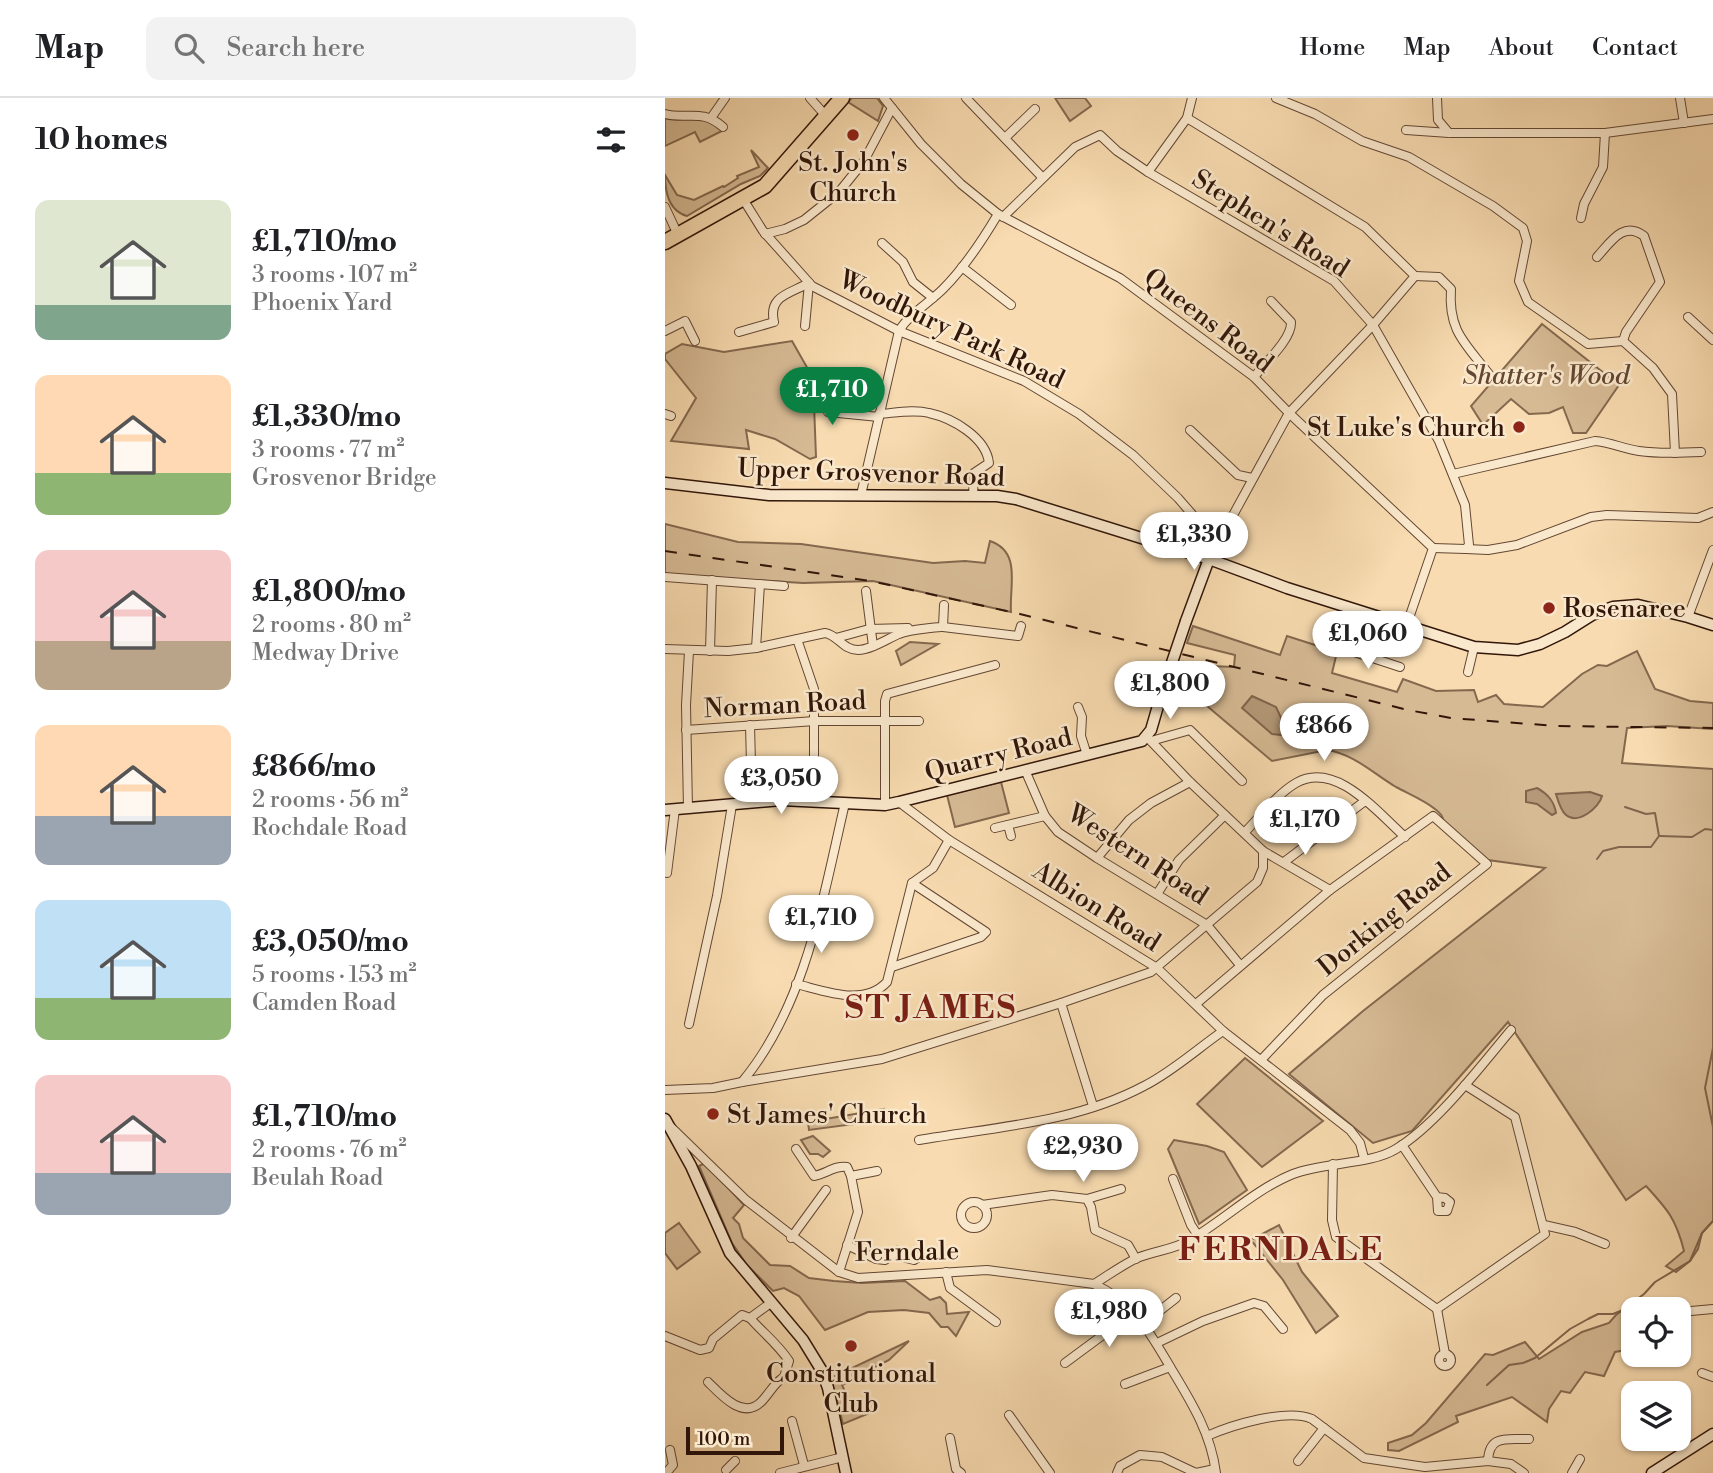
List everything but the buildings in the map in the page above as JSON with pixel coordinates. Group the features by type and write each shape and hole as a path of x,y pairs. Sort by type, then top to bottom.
{"highway":[{"path":"671,238 765,186 842,98"}],"street":[{"path":"711,118 725,98"},
{"path":"810,98 826,116"},
{"name":"Queens Road","path":"884,98 921,144 1000,215 1120,278 1254,377 1433,548"},
{"path":"861,495 899,331 963,267 1000,215 1042,177 967,98"},
{"path":"1148,172 1187,118 1192,98"},
{"path":"1276,98 1315,114 1362,141 1409,157 1493,206 1523,228 1527,241 1519,281 1528,302 1588,344 1623,341 1653,368 1672,394 1675,453"},
{"path":"1437,98 1438,120 1449,133"},
{"path":"1680,98 1684,123"},
{"path":"765,234 804,220 839,192 864,161 891,108"},
{"path":"1005,138 1035,109"},
{"path":"665,114 678,117 698,114 711,118 723,127"},
{"path":"1187,118 1365,227 1415,276 1439,277 1451,289 1450,309 1455,330 1489,374"},
{"path":"1406,130 1449,133 1605,133 1713,119"},
{"path":"1581,218 1584,204 1603,167 1605,133"},
{"name":"Stephen's Road","path":"1042,177 1075,147 1100,135 1117,151 1148,172 1334,281 1373,325 1429,421 1465,505 1469,537 1466,549"},
{"name":"Woodbury Park Road","path":"743,199 765,234 809,284 829,297 899,331 1024,381 1079,414 1133,455 1178,498 1217,542"},
{"path":"665,207 671,238"},
{"path":"1597,257 1620,232 1639,232 1644,236 1660,282 1626,332 1623,341"},
{"path":"882,243 903,261 913,282 933,298"},
{"path":"963,267 1011,305"},
{"path":"1149,739 1186,621 1209,559 1289,413 1373,325 1415,276"},
{"path":"805,326 809,284"},
{"path":"739,332 774,322 772,310 776,302 809,284"},
{"path":"1254,377 1291,328 1291,322 1284,312 1271,301"},
{"path":"1688,317 1713,340"},
{"path":"665,331 685,321 695,341"},
{"path":"831,396 828,412 879,416 927,412 974,435 989,463 974,473 972,496"},
{"path":"1190,430 1238,475 1252,478"},
{"path":"1453,474 1595,441 1607,441 1636,451 1701,452"},
{"name":"Upper Grosvenor Road","path":"665,483 769,495 972,496 1016,499 1209,559 1287,588 1474,647 1518,650 1565,632 1592,615 1613,607 1638,605 1713,625"},
{"path":"1407,624 1433,548 1488,550 1510,547 1591,517 1607,515 1698,518 1713,512"},
{"path":"1689,617 1713,550"},
{"path":"665,577 784,586"},
{"path":"710,651 712,580"},
{"path":"756,648 760,584"},
{"path":"866,591 873,646"},
{"path":"943,627 944,605"},
{"path":"1370,657 1383,618"},
{"path":"665,649 710,651 756,648 818,634 830,634 846,647 866,650 903,633 933,628 1018,636 1021,626"},
{"path":"836,638 869,629 933,628"},
{"path":"797,639 814,689 814,801"},
{"path":"1468,672 1474,647"},
{"path":"1345,649 1396,662"},
{"path":"688,809 686,730 689,651"},
{"path":"885,804 887,694 995,665"},
{"path":"1078,707 1087,755"},
{"path":"1082,717 1092,715"},
{"name":"Norman Road","path":"686,730 815,720 919,721"},
{"path":"750,725 752,803"},
{"path":"1149,739 1190,730 1242,781"},
{"path":"1149,739 1263,851 1330,890"},
{"name":"Quarry Road","path":"670,809 781,800 885,804 899,802 1149,739"},
{"name":"Western Road","path":"1025,771 1045,816 1058,832 1097,859 1207,925 1240,965"},
{"path":"1196,1004 1330,890 1405,837 1365,801 1328,778 1304,779 1290,787 1245,832"},
{"path":"1097,859 1129,820 1151,803 1190,782"},
{"path":"1284,862 1365,801"},
{"name":"Albion Road","path":"899,802 949,840 1157,968 1223,1031 1350,1130 1360,1143 1364,1158"},
{"path":"742,1082 761,1059 796,984 821,905 845,803"},
{"path":"689,1024 717,896 732,805"},
{"path":"667,873 670,809"},
{"path":"1157,894 1179,860 1225,815"},
{"path":"995,828 1045,816"},
{"name":"Dorking Road","path":"1261,1060 1323,995 1487,863 1433,816 1405,837"},
{"path":"1008,825 1011,836"},
{"path":"796,984 845,996 878,992 887,982 892,967 912,883 933,868 949,840"},
{"path":"665,1090 713,1088 882,1059 1151,972 1257,882 1263,868 1263,851"},
{"path":"892,967 981,937 986,932 912,883"},
{"path":"1061,1003 1093,1106"},
{"path":"1094,1284 1136,1259 1190,1240 1266,1188 1293,1174 1384,1155 1402,1145 1465,1085 1511,1030"},
{"path":"919,1140 1058,1119 1145,1086 1223,1031"},
{"path":"1437,1309 1545,1234 1515,1117 1465,1085"},
{"path":"667,1122 695,1175 730,1253 803,1340 822,1371 846,1473"},
{"name":"Ferndale","path":"667,1122 746,1200 839,1272 857,1278 988,1270 1094,1284 1110,1292 1144,1323 1196,1409 1207,1436 1215,1471"},
{"path":"1402,1145 1437,1197"},
{"path":"796,1149 814,1176 839,1166 847,1167 852,1176 858,1212 839,1272"},
{"path":"1333,1164 1332,1220 1336,1237 1437,1309 1445,1354"},
{"path":"852,1176 877,1171"},
{"path":"1173,1179 1197,1234"},
{"path":"982,1205 1052,1195 1087,1199 1121,1189"},
{"path":"792,1238 826,1190"},
{"path":"1087,1199 1095,1230 1128,1245 1136,1259"},
{"path":"1544,1224 1605,1244"},
{"path":"847,1245 876,1259 885,1260 897,1251 914,1260 923,1254"},
{"path":"946,1272 950,1288 996,1322"},
{"path":"1144,1323 1176,1298"},
{"path":"750,1318 772,1302"},
{"path":"1157,1343 1203,1321 1254,1303 1264,1306 1283,1329"},
{"path":"1691,1311 1713,1309"},
{"path":"1065,1363 1111,1329 1131,1310"},
{"path":"665,1336 700,1350 709,1348 713,1339 741,1315 750,1318 779,1346 789,1361 784,1377 773,1384 759,1404 745,1409 730,1404 708,1382"},
{"path":"1125,1384 1170,1367"},
{"path":"1702,1373 1713,1377"},
{"path":"1207,1436 1292,1414 1303,1415 1364,1458 1425,1467 1488,1461 1510,1464 1524,1473"},
{"path":"1009,1415 1050,1473"},
{"path":"792,1421 804,1465"},
{"path":"1298,1461 1324,1428"},
{"path":"785,1435 795,1433"},
{"path":"1652,1473 1668,1469 1713,1434"},
{"path":"950,1438 956,1469 961,1473"},
{"path":"1488,1461 1489,1449 1494,1443 1501,1440 1529,1439"},
{"path":"666,1473 673,1465 670,1450"},
{"path":"1117,1473 1121,1466 1140,1455 1162,1457 1196,1473 1215,1471"},
{"path":"779,1473 843,1457"},
{"path":"1572,1473 1580,1459"},
{"path":"731,1466 738,1473"}],"green space":[{"path":"852,98 877,98 883,106 878,121 848,102"},
{"path":"1055,98 1085,98 1091,106 1070,121"},
{"path":"665,116 705,119 724,130 700,142 695,132 665,146"},
{"path":"751,150 768,168 760,176 741,184 687,216 672,205 667,194 665,175 677,195 694,200 759,167"},
{"name":"Shatter's Wood","path":"1542,324 1619,385 1586,433 1573,433 1563,407 1549,413 1529,414 1511,399 1483,425 1471,406"},
{"path":"792,341 813,378 816,457 810,459 775,439 746,430 749,449 671,441 696,398 665,359 665,354 682,344 724,352"},
{"path":"665,524 738,542 801,544 933,563 985,563 990,541 1007,553 1010,561 1011,612 873,581 803,583 665,575"},
{"path":"1193,626 1280,655 1287,636 1337,652 1332,673 1397,692 1403,679 1436,691 1474,690 1478,702 1496,695 1504,704 1543,707 1582,674 1598,665 1607,666 1637,651 1655,689 1690,701 1713,703 1713,729 1667,726 1627,728 1622,763 1713,769 1713,1221 1702,1233 1698,1249 1690,1261 1676,1272 1666,1266 1684,1251 1670,1216 1646,1186 1626,1200 1508,1022 1412,1131 1373,1143 1289,1074 1363,1011 1545,868 1488,860 1444,823 1441,815 1431,806 1337,752 1327,750 1272,761 1181,684 1186,665 1234,667 1235,655 1187,643"},
{"path":"910,642 938,644 901,665 896,651"},
{"path":"1001,782 1009,813 955,827 947,795"},
{"path":"1245,1058 1323,1121 1262,1167 1197,1104"},
{"path":"884,1109 885,1120 809,1130 808,1122"},
{"path":"813,1136 830,1151 823,1157 810,1154 801,1140"},
{"path":"1174,1140 1224,1152 1247,1190 1199,1224 1168,1149"},
{"path":"705,1163 744,1205 733,1218 739,1224 743,1238 770,1265 790,1266 809,1278 834,1281 905,1281 930,1300 940,1297 946,1303 947,1314 969,1312 956,1336 948,1327 941,1327 929,1313 904,1310 868,1312 825,1330 799,1296 784,1288 773,1291 747,1265 732,1243 699,1166"},
{"path":"679,1223 700,1252 677,1269 665,1253 665,1233"},
{"path":"1279,1225 1302,1272 1338,1316 1316,1333 1283,1280 1251,1240"},
{"path":"1621,1311 1621,1351 1615,1352 1604,1376 1585,1372 1570,1393 1561,1391 1549,1409 1547,1422 1512,1397 1456,1416 1458,1422 1399,1451 1388,1450 1388,1443 1412,1435 1426,1423 1485,1354 1493,1355 1525,1342 1539,1359 1582,1332 1609,1323"},
{"path":"909,1341 889,1360 842,1385 853,1409 873,1406 872,1412 843,1424 831,1378"}],"shaded area":[{"path":"1252,696 1276,707 1283,722 1293,732 1291,736 1272,734 1242,708"},
{"path":"1537,788 1550,798 1556,813 1552,815 1537,804 1526,802 1526,791"},
{"path":"1590,792 1602,796 1600,801 1587,814 1576,818 1564,813 1556,794"}],"waterway":[{"path":"1597,859 1603,851 1619,847 1651,847 1659,836 1655,813 1646,814 1625,807"},
{"path":"1660,836 1692,837 1705,829 1713,830"},
{"path":"1713,1048 1705,1088 1713,1127"},
{"path":"1487,1385 1509,1365 1535,1358 1570,1329 1588,1319 1598,1314 1613,1314 1623,1310 1655,1282 1690,1261 1702,1233 1713,1221"}],"tunnel":[{"path":"1153,683 1176,689"}],"railway":[{"path":"665,551 871,581 1020,614 1408,710 1451,718 1556,726 1713,728"}],"place":[{"name":"St. John's Church","path":"853,135"},
{"name":"St Luke's Church","path":"1519,427"},
{"name":"Rosenaree","path":"1549,608"},
{"name":"St James' Church","path":"713,1114"},
{"name":"Constitutional Club","path":"851,1346"}],"district":[{"name":"ST JAMES","path":"931,1006"},
{"name":"FERNDALE","path":"1281,1248"}]}
